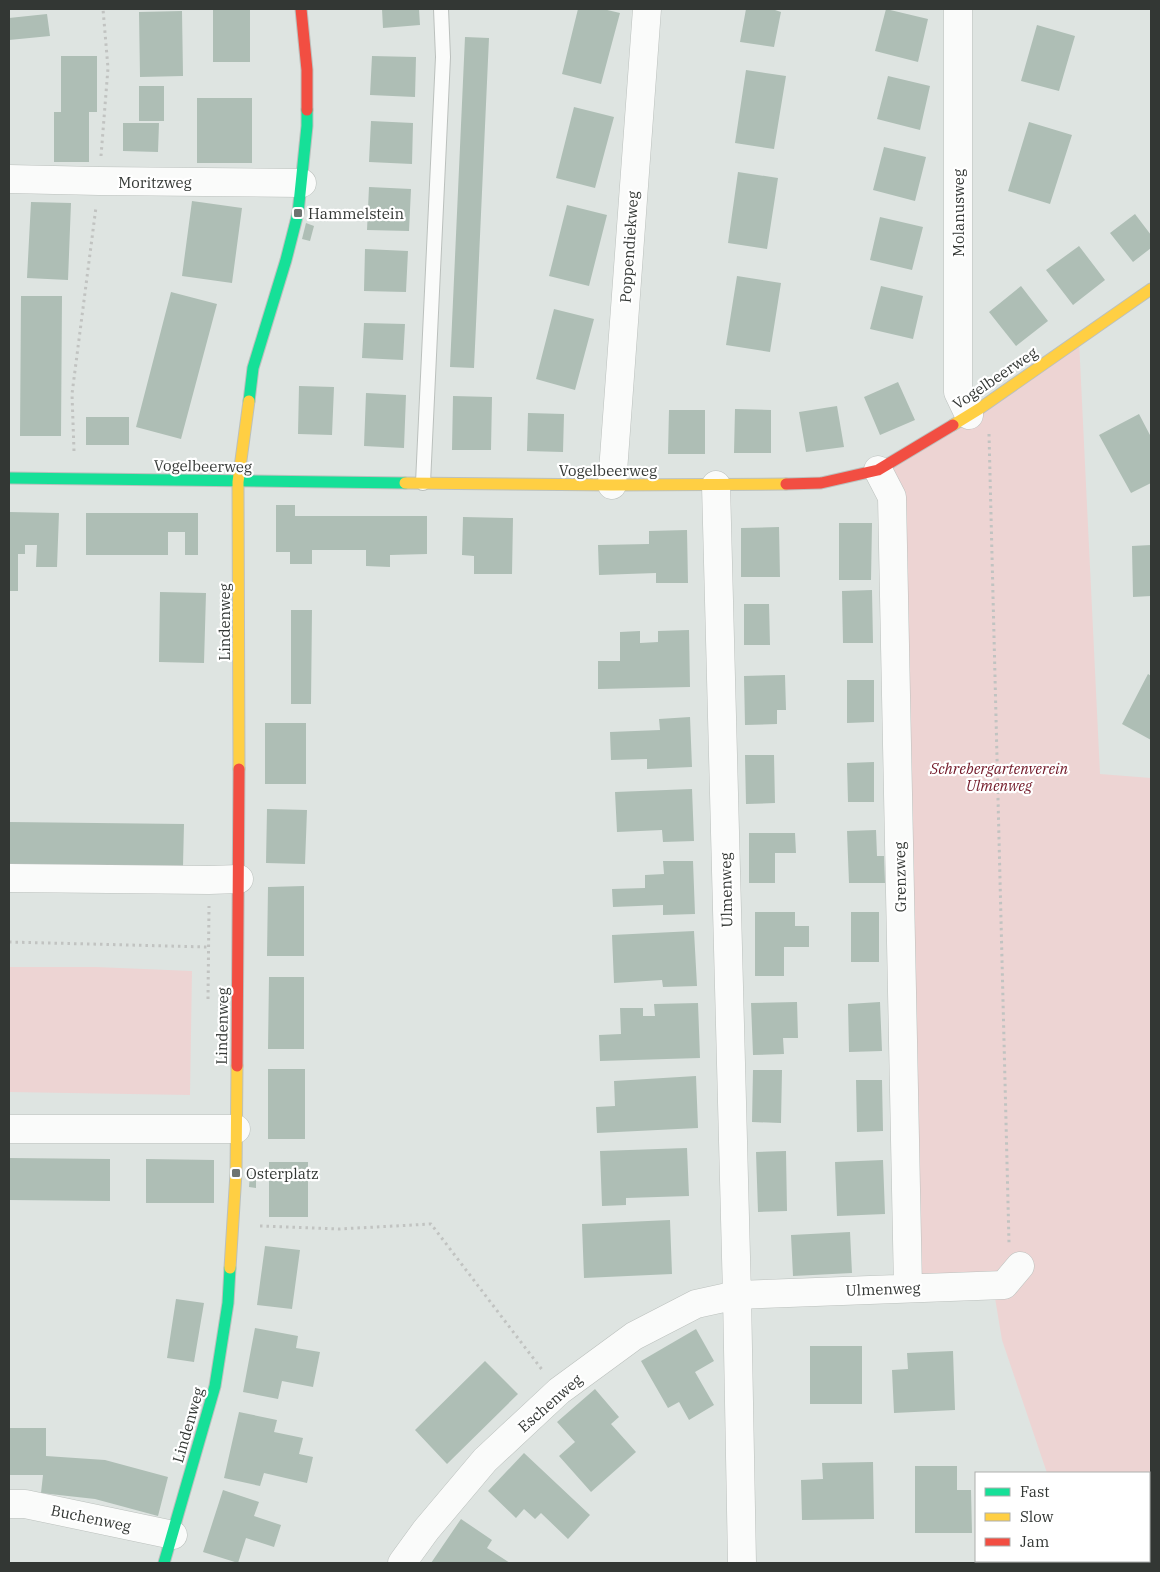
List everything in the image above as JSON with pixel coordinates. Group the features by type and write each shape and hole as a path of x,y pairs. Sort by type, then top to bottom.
{"street":[{"path":"238,482 253,368 286,260 298,212 302,183 307,126 307,80 301,9"},
{"name":"Poppendiekweg","path":"612,485 647,9"},
{"name":"Molanusweg","path":"958,9 958,392 974,412"},
{"name":"Moritzweg","path":"9,178 99,182 302,183"},
{"name":"Vogelbeerweg","path":"9,478 612,485 821,483 878,470 974,412 1151,289"},
{"name":"Grenzweg","path":"878,470 892,497 908,1288"},
{"name":"Lindenweg","path":"164,1563 215,1386 228,1303 234,1225 239,879 238,482"},
{"name":"Ulmenweg","path":"716,485 742,1563"},
{"path":"9,878 239,879"},
{"path":"9,1129 236,1129"},
{"name":"Ulmenweg","path":"737,1295 1004,1285 1015,1272"},
{"name":"Eschenweg","path":"402,1563 426,1530 485,1460 559,1391 634,1336 696,1304 737,1295"},
{"name":"Buchenweg","path":"9,1504 25,1504 173,1535"}],"lane":[{"path":"422,483 443,57 441,9"}],"path":[{"path":"75,479 72,394 99,182 108,68 103,9"},
{"path":"974,412 990,436 1015,1272"},
{"path":"9,942 208,947"},
{"path":"234,1225 339,1229 431,1224 559,1391"}],"green space":[{"name":"Schrebergartenverein Ulmenweg","path":"1079,340 1100,774 1151,778 1151,1563 1074,1563 1150,1562 1150,1472 1047,1472 1002,1340 993,1286 908,1288 878,470"},
{"path":"9,967 96,967 192,971 190,1095 9,1092"}],"building":[{"path":"213,9 250,9 250,62 213,62"},
{"path":"382,9 419,9 420,25 383,28"},
{"path":"578,9 603,9 620,13 601,84 562,74"},
{"path":"746,9 775,9 781,12 774,47 740,42"},
{"path":"886,9 928,19 918,62 875,51"},
{"path":"182,11 183,76 140,77 139,12"},
{"path":"47,14 50,36 9,40 9,18"},
{"path":"1037,25 1075,36 1059,91 1021,81"},
{"path":"465,37 489,38 474,368 450,367"},
{"path":"61,56 97,56 97,112 89,112 89,162 54,162 54,112 61,112"},
{"path":"372,56 416,57 415,97 370,95"},
{"path":"746,70 786,76 774,149 735,143"},
{"path":"888,76 930,86 920,130 877,119"},
{"path":"139,86 164,86 164,121 139,121"},
{"path":"197,98 252,98 252,163 197,163"},
{"path":"574,107 614,117 595,188 556,178"},
{"path":"371,121 413,123 412,164 369,162"},
{"path":"1029,122 1072,135 1050,204 1008,191"},
{"path":"123,123 159,123 158,152 123,151"},
{"path":"884,147 926,157 915,201 873,190"},
{"path":"738,172 778,178 767,249 728,243"},
{"path":"369,187 411,189 409,231 367,230"},
{"path":"192,201 242,208 232,283 182,276"},
{"path":"31,202 71,203 68,280 27,278"},
{"path":"567,205 607,215 589,286 549,276"},
{"path":"1135,214 1151,235 1151,248 1133,262 1110,233"},
{"path":"880,217 923,227 912,270 870,260"},
{"path":"306,223 314,226 310,241 302,239"},
{"path":"1079,246 1105,280 1073,305 1046,270"},
{"path":"365,249 408,251 406,292 364,291"},
{"path":"737,276 781,283 770,352 726,345"},
{"path":"881,286 923,296 913,339 870,329"},
{"path":"1021,286 1048,321 1016,346 989,312"},
{"path":"171,292 217,304 181,439 136,427"},
{"path":"21,296 62,296 61,436 20,436"},
{"path":"554,309 594,319 575,390 536,379"},
{"path":"364,323 405,324 403,360 362,358"},
{"path":"898,382 915,420 880,435 864,397"},
{"path":"299,386 334,387 332,435 298,434"},
{"path":"366,393 406,395 404,448 364,446"},
{"path":"453,396 492,397 491,450 452,450"},
{"path":"837,406 844,447 806,452 799,412"},
{"path":"735,409 771,410 771,453 734,453"},
{"path":"669,410 705,410 705,454 668,454"},
{"path":"528,413 564,414 563,452 527,451"},
{"path":"1139,414 1151,437 1151,483 1131,493 1099,435"},
{"path":"86,417 129,417 129,445 86,445"},
{"path":"276,505 295,505 295,516 427,516 427,554 390,555 390,567 366,566 366,550 312,550 312,564 290,564 290,552 276,552"},
{"path":"9,512 59,513 57,567 36,567 37,545 25,545 25,554 18,554 18,591 9,591"},
{"path":"86,513 198,513 198,555 185,555 185,532 168,532 168,555 86,555"},
{"path":"463,517 513,518 512,574 474,574 474,556 462,555"},
{"path":"839,523 872,523 871,580 839,580"},
{"path":"779,527 780,577 741,577 741,528"},
{"path":"687,530 688,583 656,583 656,573 599,575 598,545 649,544 649,531"},
{"path":"1151,545 1151,596 1133,597 1132,546"},
{"path":"872,590 873,643 843,643 842,591"},
{"path":"160,592 206,593 204,663 159,662"},
{"path":"744,604 769,604 770,645 744,645"},
{"path":"291,610 312,610 311,704 291,704"},
{"path":"689,630 690,687 598,689 598,661 620,661 620,632 640,631 640,643 658,642 658,631"},
{"path":"1148,674 1151,676 1151,740 1122,724"},
{"path":"785,675 786,710 777,710 777,724 745,725 744,676"},
{"path":"847,680 874,680 874,722 847,723"},
{"path":"690,717 692,767 647,769 647,759 611,760 610,732 660,730 659,719"},
{"path":"265,723 306,723 306,784 265,784"},
{"path":"745,755 774,755 775,803 746,804"},
{"path":"874,762 874,802 848,802 847,763"},
{"path":"692,789 694,841 663,842 662,830 617,832 615,792"},
{"path":"267,809 307,810 305,864 266,863"},
{"path":"9,822 184,824 183,866 9,864"},
{"path":"876,830 877,856 884,856 885,883 849,883 847,831"},
{"path":"749,833 795,833 796,853 775,853 775,883 749,883"},
{"path":"663,861 693,861 695,914 663,915 663,905 613,907 612,889 645,888 645,875 664,874"},
{"path":"304,886 304,956 267,956 268,887"},
{"path":"755,912 795,912 795,926 809,926 809,947 784,947 784,976 755,976"},
{"path":"851,912 879,912 879,962 851,962"},
{"path":"694,931 697,986 663,987 662,980 614,983 612,935"},
{"path":"269,977 304,977 304,1049 268,1049"},
{"path":"797,1002 798,1038 783,1038 784,1054 753,1055 751,1003"},
{"path":"880,1002 882,1051 849,1052 848,1004"},
{"path":"698,1003 700,1058 600,1061 599,1035 621,1034 620,1008 643,1008 643,1016 655,1016 654,1004"},
{"path":"268,1069 305,1069 305,1139 268,1139"},
{"path":"753,1070 782,1070 781,1123 752,1122"},
{"path":"696,1076 698,1128 597,1133 596,1107 615,1106 614,1081"},
{"path":"856,1080 882,1080 883,1131 857,1132"},
{"path":"687,1148 689,1196 626,1198 626,1205 602,1206 600,1151"},
{"path":"786,1151 787,1211 758,1212 756,1152"},
{"path":"9,1158 110,1159 110,1201 9,1200"},
{"path":"146,1159 214,1160 214,1203 146,1203"},
{"path":"883,1160 885,1214 837,1216 835,1162"},
{"path":"269,1162 308,1162 308,1217 269,1217"},
{"path":"250,1175 256,1175 256,1188 249,1187"},
{"path":"670,1220 672,1274 584,1278 582,1224"},
{"path":"850,1232 852,1273 793,1276 791,1235"},
{"path":"265,1246 300,1250 292,1309 257,1305"},
{"path":"176,1299 204,1303 194,1362 167,1358"},
{"path":"255,1328 298,1336 296,1348 320,1352 313,1387 282,1381 278,1399 243,1392"},
{"path":"696,1329 714,1361 695,1372 714,1405 689,1420 679,1402 668,1408 641,1361"},
{"path":"810,1346 862,1346 862,1404 810,1404"},
{"path":"953,1351 955,1410 894,1413 892,1370 908,1369 907,1353"},
{"path":"485,1361 518,1394 447,1464 415,1430"},
{"path":"595,1389 619,1417 611,1424 636,1452 591,1492 559,1456 575,1442 557,1422"},
{"path":"239,1412 277,1420 274,1432 303,1438 299,1454 313,1457 307,1483 264,1473 260,1486 224,1478"},
{"path":"9,1428 46,1428 46,1456 105,1460 168,1477 158,1516 95,1499 41,1493 43,1475 9,1475"},
{"path":"524,1453 590,1515 568,1539 541,1513 535,1519 524,1509 516,1518 488,1491"},
{"path":"873,1462 874,1519 802,1520 801,1480 823,1479 822,1463"},
{"path":"915,1466 957,1466 957,1490 971,1490 972,1533 915,1533"},
{"path":"223,1490 259,1502 254,1516 281,1525 274,1547 246,1538 238,1563 203,1552"},
{"path":"461,1519 492,1540 487,1548 510,1563 431,1563"}],"traffic: fast":[{"path":"249,401 253,368 286,260 298,213 307,110"},
{"path":"9,478 405,483"},
{"path":"164,1563 215,1386 228,1303 230,1268"}],"traffic: slow":[{"path":"953,425 979,409 1151,289"},
{"path":"239,769 238,482 249,401"},
{"path":"405,483 786,484"},
{"path":"230,1268 236,1173 237,1066"}],"traffic: jam":[{"path":"301,9 307,70 307,110"},
{"path":"786,484 821,483 878,470 953,425"},
{"path":"237,1066 239,769"}],"place":[{"name":"Hammelstein","path":"298,213"},
{"name":"Osterplatz","path":"236,1173"}]}
